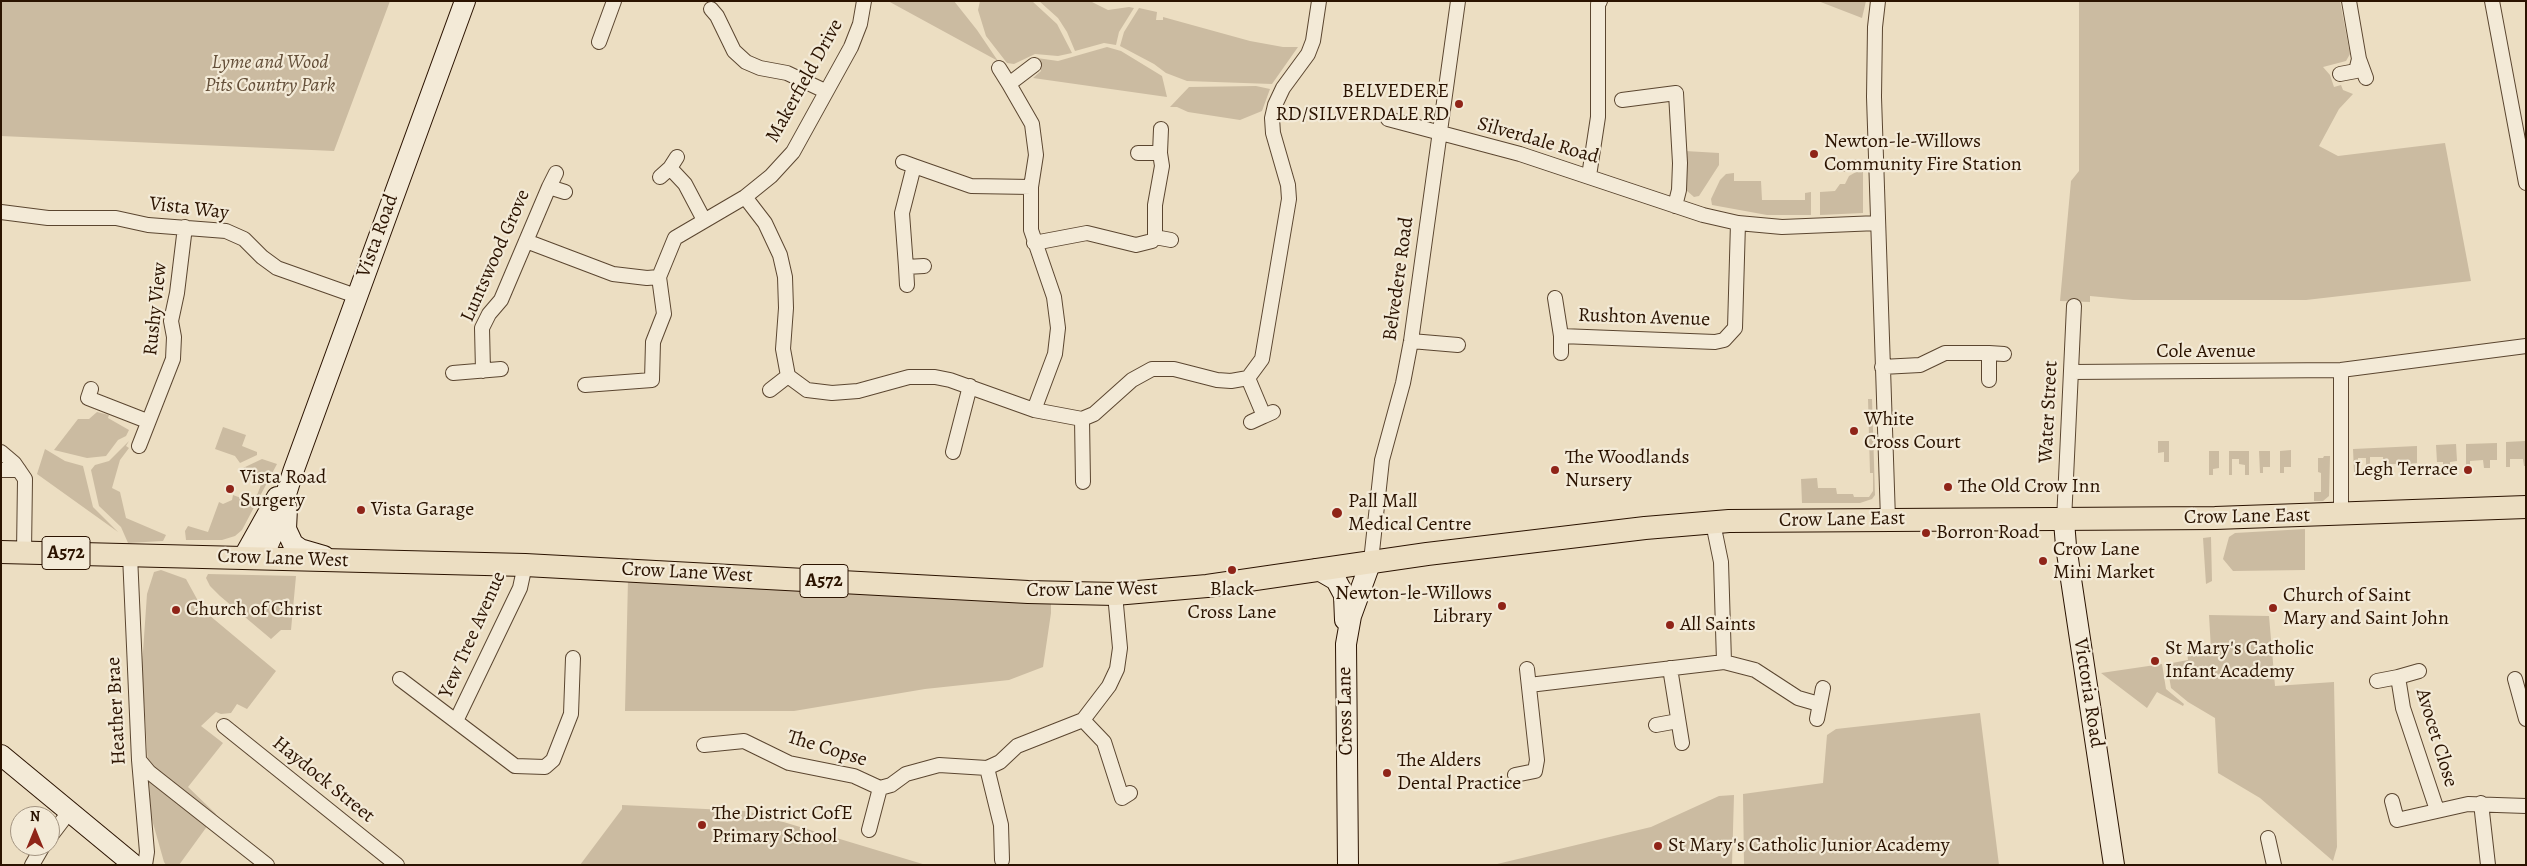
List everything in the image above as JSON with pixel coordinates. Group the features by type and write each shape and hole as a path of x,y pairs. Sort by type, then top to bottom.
{"main road":[{"name":"Crow Lane East","path":"1371,561 1636,529 1713,522 1888,519 2064,521 2526,507"},
{"name":"Crow Lane West","path":"1,552 525,565 1028,592 1115,594 1207,586 1371,561"}],"street":[{"name":"Vista Road","path":"252,558 275,529 292,472 465,1"},
{"path":"600,42 614,1"},
{"name":"Makerfield Drive","path":"659,277 675,238 745,197 770,176 793,152 825,91 851,48 860,24 864,1"},
{"path":"745,197 765,223 780,255 785,277 786,308 783,349 788,376 807,390 818,393 858,392 894,381 920,376 950,380 1034,410 1082,419 1094,414 1132,380 1152,369 1174,369 1218,380 1231,381 1248,378 1262,360 1289,199 1288,185 1273,133 1272,118 1275,105 1283,88 1308,54 1314,41 1319,1"},
{"name":"Belvedere Road","path":"1371,561 1382,460 1403,384 1411,341 1458,1"},
{"path":"1589,176 1598,117 1598,4 1600,1"},
{"path":"1878,1 1874,59 1888,519"},
{"path":"2349,1 2359,59 2366,78"},
{"path":"2492,1 2526,182"},
{"path":"711,9 718,16 734,51 746,62 760,68 787,73 825,91"},
{"path":"2340,74 2356,71 2359,59"},
{"path":"1009,84 1034,65"},
{"path":"999,68 1032,124 1036,155 1031,187 1031,230 1054,297 1058,328 1055,354 1034,410"},
{"path":"1622,100 1676,94 1680,190 1675,206"},
{"name":"Silverdale Road","path":"1388,119 1520,154 1675,206 1738,223 1782,228 1878,223"},
{"path":"1034,243 1054,240 1078,233 1097,234 1136,245 1152,241 1155,237 1155,205 1162,166 1160,153 1161,129"},
{"path":"1138,153 1160,153"},
{"path":"908,285 902,213 908,164 971,186 1031,187"},
{"path":"669,167 685,184 704,220"},
{"name":"Luntswood Grove","path":"483,371 482,328 489,314 502,300 556,173"},
{"name":"Luntswood Grove","path":"549,187 565,192"},
{"name":"Vista Way","path":"1,212 48,218 116,218 148,225 185,227 235,234 277,268 356,296"},
{"name":"Rushton Avenue","path":"1561,336 1715,342 1724,340 1735,328 1738,223"},
{"name":"Rushy View","path":"139,446 147,421 173,359 174,337 171,321 177,293 185,227"},
{"path":"1155,237 1171,240"},
{"path":"526,241 613,274 647,278 659,277 664,314 653,342 652,380 585,385"},
{"path":"906,267 924,266"},
{"name":"Rushton Avenue","path":"1555,298 1561,336 1561,353"},
{"name":"Water Street","path":"2064,521 2074,306"},
{"path":"1411,341 1458,345"},
{"name":"Cole Avenue","path":"2071,372 2341,370 2526,346"},
{"path":"1882,366 1920,365 1945,353 2004,354"},
{"path":"1989,353 1989,380"},
{"path":"453,373 501,369"},
{"path":"2341,370 2341,514"},
{"path":"770,390 788,376"},
{"path":"1248,378 1263,417"},
{"path":"953,452 970,386"},
{"path":"88,398 147,421"},
{"path":"1082,419 1083,482"},
{"path":"1,452 25,479 24,552"},
{"path":"1,470 19,470"},
{"path":"292,472 292,494 285,521 290,539 300,549 344,561"},
{"name":"Victoria Road","path":"2064,521 2066,546 2114,865"},
{"path":"1713,522 1721,562 1724,662"},
{"name":"Heather Brae","path":"130,554 139,760 147,852 145,865"},
{"name":"Cross Lane","path":"1348,865 1346,644 1351,616 1371,561"},
{"name":"Yew Tree Avenue","path":"456,721 520,588 525,565"},
{"path":"1317,569 1336,580 1344,595 1346,644"},
{"path":"1002,860 1002,825 987,768 1000,762 1017,746 1083,720 1110,686 1117,669 1120,648 1115,594"},
{"name":"Yew Tree Avenue","path":"400,679 515,766 545,767 553,760 571,714 573,658"},
{"path":"1529,685 1724,662 1755,670 1798,698 1819,704"},
{"path":"1670,668 1682,743"},
{"path":"1515,775 1535,771 1537,760 1527,669"},
{"name":"Avocet Close","path":"2376,681 2420,670"},
{"name":"Avocet Close","path":"2398,677 2403,708 2436,810"},
{"path":"2515,679 2526,720"},
{"path":"1816,718 1823,688"},
{"path":"1083,720 1104,742 1124,799"},
{"path":"1656,725 1678,721"},
{"name":"Haydock Street","path":"224,726 397,865"},
{"name":"The Copse","path":"701,745 744,740 789,763 854,776 880,788 891,785 906,774 938,765 987,768"},
{"path":"1,756 134,865"},
{"path":"139,760 149,772 267,865"},
{"name":"The Copse","path":"869,830 880,788"},
{"path":"2392,801 2397,820 2436,810 2481,803 2526,806"},
{"path":"2481,803 2488,865"},
{"path":"60,823 69,812"},
{"path":"2268,838 2274,865"}],"green space":[{"name":"Lyme and Wood Pits Country Park","path":"1,1 390,1 334,151 1,136"},
{"path":"888,1 954,1 998,61"},
{"path":"980,1 1032,1 1057,24 1072,53 1058,56 1035,54 1014,64 1007,63 986,36 978,10"},
{"path":"1039,1 1090,1 1108,10 1134,8 1119,32 1116,45 1104,43 1075,51 1067,32 1058,18"},
{"path":"1818,1 1866,1 1862,18"},
{"path":"2079,1 2340,1 2350,54 2346,61 2323,67 2330,75 2334,87 2341,85 2343,90 2353,94 2339,109 2319,146 2338,156 2445,143 2471,281 2306,300 2133,300 2090,296 2090,302 2060,301 2071,181 2079,171"},
{"path":"1139,8 1157,12 1156,20 1163,20 1163,17 1250,41 1283,47 1298,47 1272,84 1187,81 1166,73 1154,64 1120,46 1124,32"},
{"path":"1107,47 1121,51 1162,76 1167,97 1033,78 1041,71 1037,58 1058,61"},
{"path":"1256,86 1270,89 1262,111 1240,120 1188,112 1177,107 1170,107 1189,87"},
{"path":"1685,151 1719,153 1719,165 1699,196 1694,197 1686,190"},
{"path":"1859,159 1863,161 1856,168 1846,172 1837,172 1844,162 1841,160"},
{"path":"1863,168 1863,213 1820,215 1820,192 1835,191 1840,184 1845,184 1849,176"},
{"path":"1734,173 1734,181 1761,181 1762,200 1805,200 1805,193 1811,192 1811,215 1767,215 1712,205 1711,199 1720,180 1726,174"},
{"path":"1868,399 1872,399 1875,495 1872,499 1860,503 1802,503 1801,479 1817,478 1818,488 1836,488 1837,494 1853,494 1854,497 1869,497 1873,491 1873,473 1870,473"},
{"path":"97,412 109,415 108,418 129,430 126,436 118,440 106,456 87,458 54,450 78,419 89,419"},
{"path":"223,427 246,435 242,446 257,452 257,455 240,463 235,456 215,449"},
{"path":"129,441 126,446 129,448 120,460 112,488 120,492 126,518 166,535 163,541 128,543 121,527 99,506 91,470 95,465 109,461"},
{"path":"2158,441 2169,441 2169,462 2164,462 2164,452 2158,453"},
{"path":"2525,441 2526,466 2524,466 2523,459 2510,459 2510,467 2506,467 2506,442"},
{"path":"2497,443 2497,460 2490,460 2490,468 2484,468 2483,460 2470,461 2470,468 2466,468 2466,444"},
{"path":"2456,444 2457,461 2450,462 2450,469 2443,469 2443,462 2437,462 2436,445"},
{"path":"2417,446 2417,463 2410,464 2410,471 2404,471 2404,464 2391,464 2391,472 2384,471 2383,457 2370,457 2370,472 2366,472 2366,458 2358,458 2358,472 2354,472 2353,449"},
{"path":"45,449 65,461 83,466 93,507 118,532 37,474"},
{"path":"2291,450 2291,467 2284,467 2284,473 2280,473 2280,451"},
{"path":"2209,451 2219,451 2219,468 2213,469 2213,475 2209,475"},
{"path":"2229,451 2249,451 2249,475 2245,475 2245,465 2239,464 2239,459 2232,459 2232,475 2229,475"},
{"path":"2259,451 2270,451 2270,467 2263,467 2263,473 2260,473"},
{"path":"2324,456 2330,456 2329,496 2323,501 2314,501 2314,492 2321,492 2321,473 2318,472 2318,458 2323,458"},
{"path":"262,459 277,464 242,530 235,536 222,540 186,540 185,531 188,526 208,532 219,502 223,504 232,500 233,495 254,503 262,482 244,474 243,468"},
{"path":"2305,529 2305,570 2233,571 2223,559 2229,537 2235,533"},
{"path":"2211,537 2212,581 2206,584 2203,538"},
{"path":"161,570 186,579 203,610 276,671 247,709 237,704 231,713 221,714 216,712 201,726 223,743 188,787 216,814 179,865 166,865 164,862 151,816 142,666 147,594 154,572"},
{"path":"208,574 296,576 291,630 281,630 271,639 210,586 206,578"},
{"path":"628,579 1051,599 1051,613 1043,667 1009,680 925,689 794,711 625,711"},
{"path":"2209,615 2269,616 2275,686 2334,682 2337,847 2333,861 2260,798 2218,773 2215,718 2188,702 2171,688 2167,664 2188,660 2187,652 2211,649"},
{"path":"2162,664 2166,689 2184,704 2183,706 2157,692 2147,708 2101,673"},
{"path":"1980,713 1999,865 1744,865 1743,794 1823,783 1827,735 1836,729"},
{"name":"St Mary's Catholic Junior Academy","path":"1734,795 1732,865 1493,865 1651,827 1719,796"},
{"name":"The District CofE Primary School","path":"622,805 747,811 926,865 580,865 622,809"}],"place":[{"name":"BELVEDERE RD/SILVERDALE RD","path":"1459,104"},
{"name":"Newton-le-Willows Community Fire Station","path":"1814,154"},
{"name":"White Cross Court","path":"1854,431"},
{"name":"The Woodlands Nursery","path":"1555,470"},
{"name":"Legh Terrace","path":"2468,470"},
{"name":"The Old Crow Inn","path":"1948,487"},
{"name":"Vista Road Surgery","path":"230,489"},
{"name":"Vista Garage","path":"361,510"},
{"name":"Pall Mall Medical Centre","path":"1337,513"},
{"name":"Borron Road","path":"1926,533"},
{"name":"Crow Lane Mini Market","path":"2043,561"},
{"name":"Black Cross Lane","path":"1232,570"},
{"name":"Newton-le-Willows Library","path":"1502,606"},
{"name":"Church of Saint Mary and Saint John","path":"2273,608"},
{"name":"Church of Christ","path":"176,610"},
{"name":"All Saints","path":"1670,625"},
{"name":"St Mary's Catholic Infant Academy","path":"2155,661"},
{"name":"The Alders Dental Practice","path":"1387,773"},
{"name":"The District CofE Primary School","path":"702,825"},
{"name":"St Mary's Catholic Junior Academy","path":"1658,846"}]}
